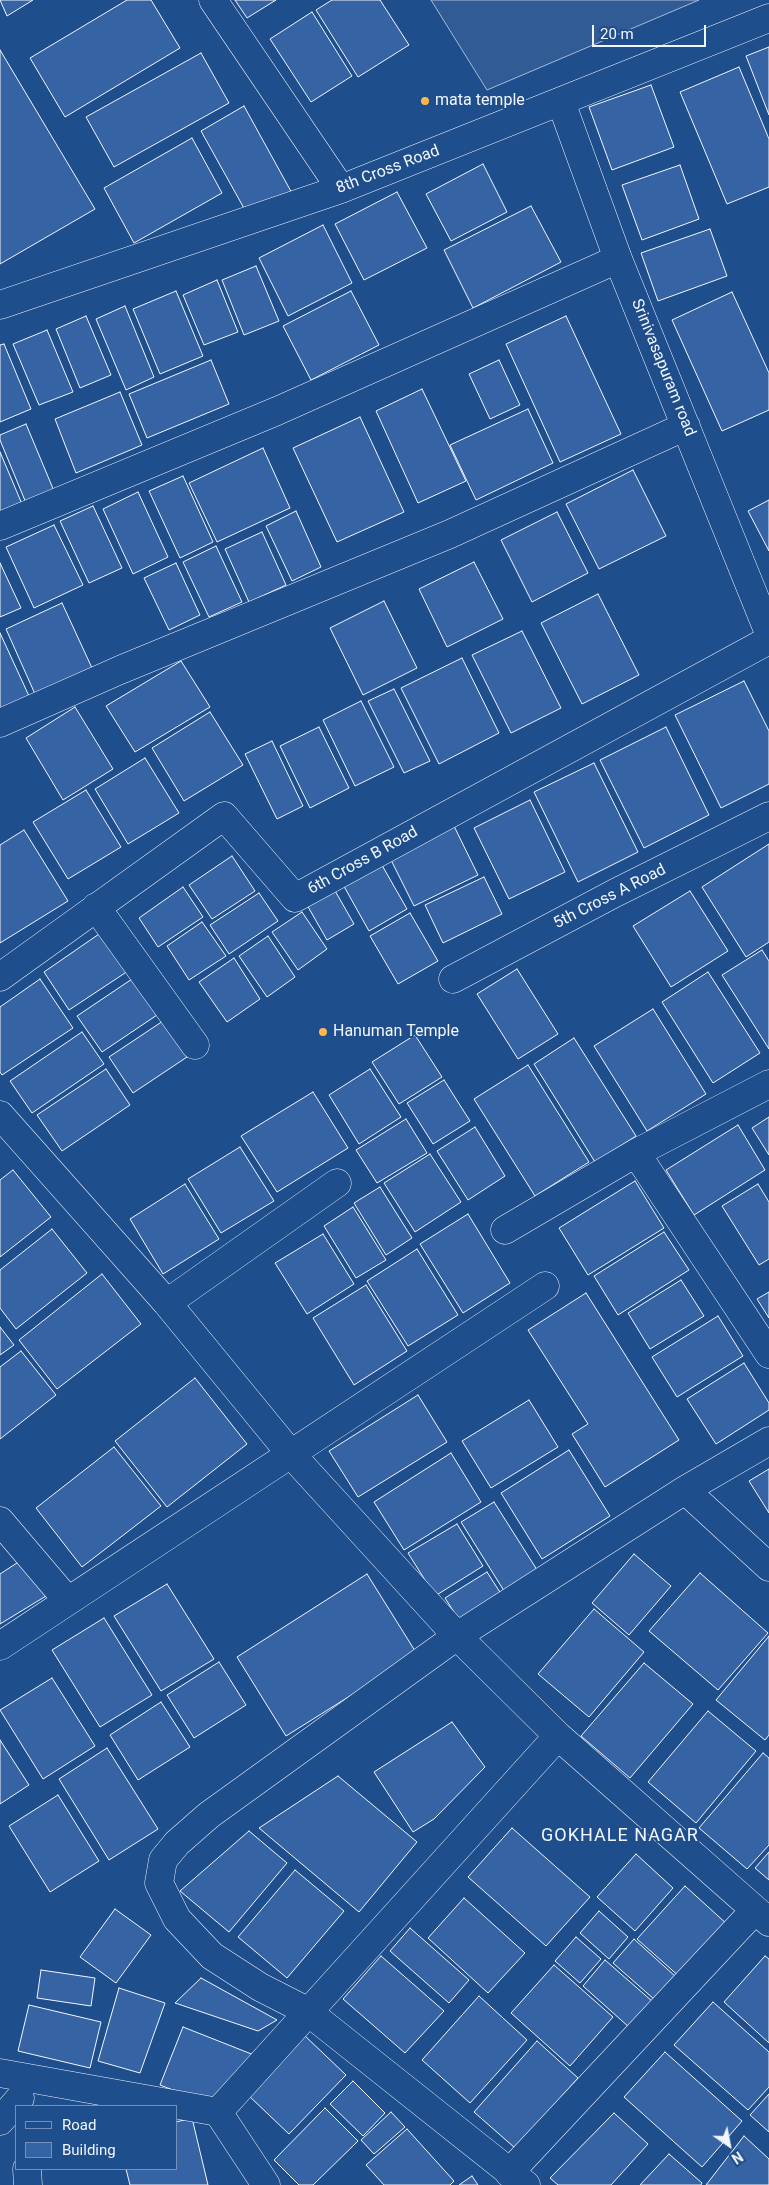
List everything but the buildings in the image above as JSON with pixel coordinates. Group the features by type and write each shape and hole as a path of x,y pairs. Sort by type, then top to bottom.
{"street":[{"path":"213,0 341,189"},
{"name":"8th Cross Road","path":"0,305 341,189 769,18"},
{"name":"Srinivasapuram road","path":"561,102 618,260 769,632"},
{"path":"0,526 277,412 618,260"},
{"path":"0,723 120,670 450,534 686,426"},
{"name":"6th Cross B Road","path":"0,977 224,816 295,898 769,640"},
{"name":"5th Cross A Road","path":"453,979 615,893 769,816"},
{"path":"96,907 195,1045"},
{"path":"505,1230 636,1153 769,1084"},
{"path":"0,1115 167,1304 290,1453 457,1636 558,1736 762,1916 518,2179 307,2011 260,1987 212,1956 177,1919 158,1883 163,1860 177,1843 209,1815 457,1636 684,1490 769,1441"},
{"path":"636,1153 769,1354"},
{"path":"167,1304 337,1183"},
{"path":"0,1646 545,1286"},
{"path":"684,1490 769,1567"},
{"path":"0,1521 68,1601"},
{"path":"218,2112 307,2011 558,1736"},
{"path":"0,2073 23,2094 142,2105"},
{"path":"0,2121 23,2094"},
{"path":"178,2108 218,2112"},
{"path":"218,2112 266,2185"},
{"path":"26,2170 28,2185"}],"shaded area":[{"path":"431,0 699,0 487,90"}],"place":[{"name":"mata temple","path":"425,101"},
{"name":"Hanuman Temple","path":"323,1032"}],"district":[{"name":"GOKHALE NAGAR","path":"620,1836"}]}
